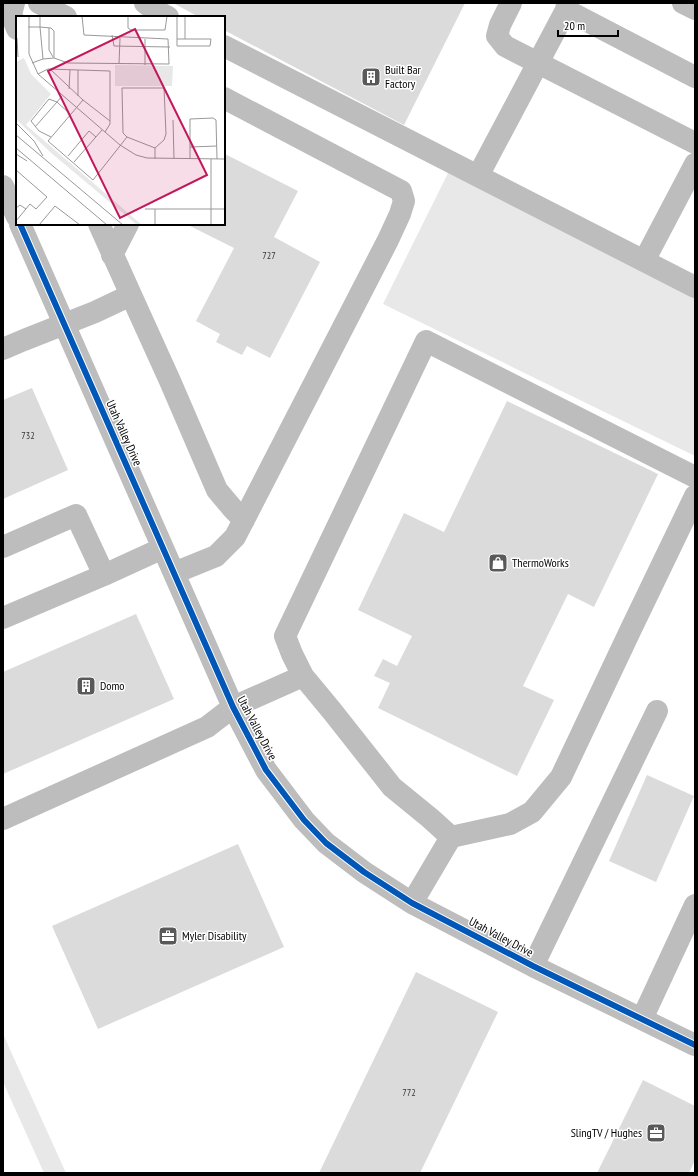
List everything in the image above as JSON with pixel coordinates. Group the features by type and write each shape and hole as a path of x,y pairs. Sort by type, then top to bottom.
{"street":[{"path":"14,3 11,14 16,26"},
{"path":"39,3 64,16"},
{"path":"145,3 166,16"},
{"path":"511,3 500,25 497,36 505,46 695,143"},
{"path":"683,3 695,9"},
{"path":"478,176 567,7 695,77"},
{"path":"225,47 695,287"},
{"path":"174,572 216,556 235,537 388,240 400,214 404,201 402,191 225,99"},
{"path":"644,261 695,164"},
{"name":"Utah Valley Drive","path":"11,208 16,219"},
{"name":"Utah Valley Drive","path":"19,225 233,707 266,770 304,820 326,843 364,872 412,903 533,966 695,1045"},
{"path":"99,225 217,490 244,520"},
{"path":"112,255 127,225"},
{"path":"4,347 95,312 131,296"},
{"path":"451,837 392,787 303,676 285,636 426,341 695,477"},
{"path":"412,903 451,837 510,824 532,812 561,776 695,496"},
{"path":"3,547 76,515 104,575"},
{"path":"3,618 163,548"},
{"path":"3,819 207,727 233,707 303,676"},
{"path":"533,966 657,711"},
{"path":"642,1019 688,940 695,905"}],"shaded area":[{"path":"450,169 695,295 695,456 383,304"},
{"path":"3,1034 66,1173 44,1173 3,1082"}],"building":[{"name":"Built Bar Factory","path":"173,3 465,3 404,125 225,31 225,16 197,16"},
{"path":"225,154 298,191 274,237 320,262 270,358 247,346 242,355 216,342 220,334 196,321 234,248 188,225 225,225"},
{"path":"32,388 68,470 3,499 3,400"},
{"name":"ThermoWorks","path":"507,401 658,474 594,607 568,594 523,686 554,700 517,776 378,708 390,683 374,676 383,659 397,666 412,636 358,610 404,513 444,532"},
{"name":"Domo","path":"136,614 174,699 3,774 3,672"},
{"path":"647,775 694,796 656,882 609,861"},
{"name":"Myler Disability","path":"238,844 284,947 98,1029 52,926"},
{"path":"416,972 498,1012 420,1173 319,1173"},
{"name":"SlingTV / Hughes","path":"643,1080 695,1106 695,1160 689,1173 597,1173"}],"cycle path":[{"path":"20,225 233,707 266,770 304,820 326,843 364,872 412,903 533,966 695,1045"}],"place":[{"name":"Built Bar Factory","path":"371,77"},
{"name":"ThermoWorks","path":"498,563"},
{"name":"Domo","path":"86,686"},
{"name":"Myler Disability","path":"168,936"},
{"name":"SlingTV / Hughes","path":"656,1133"}]}
